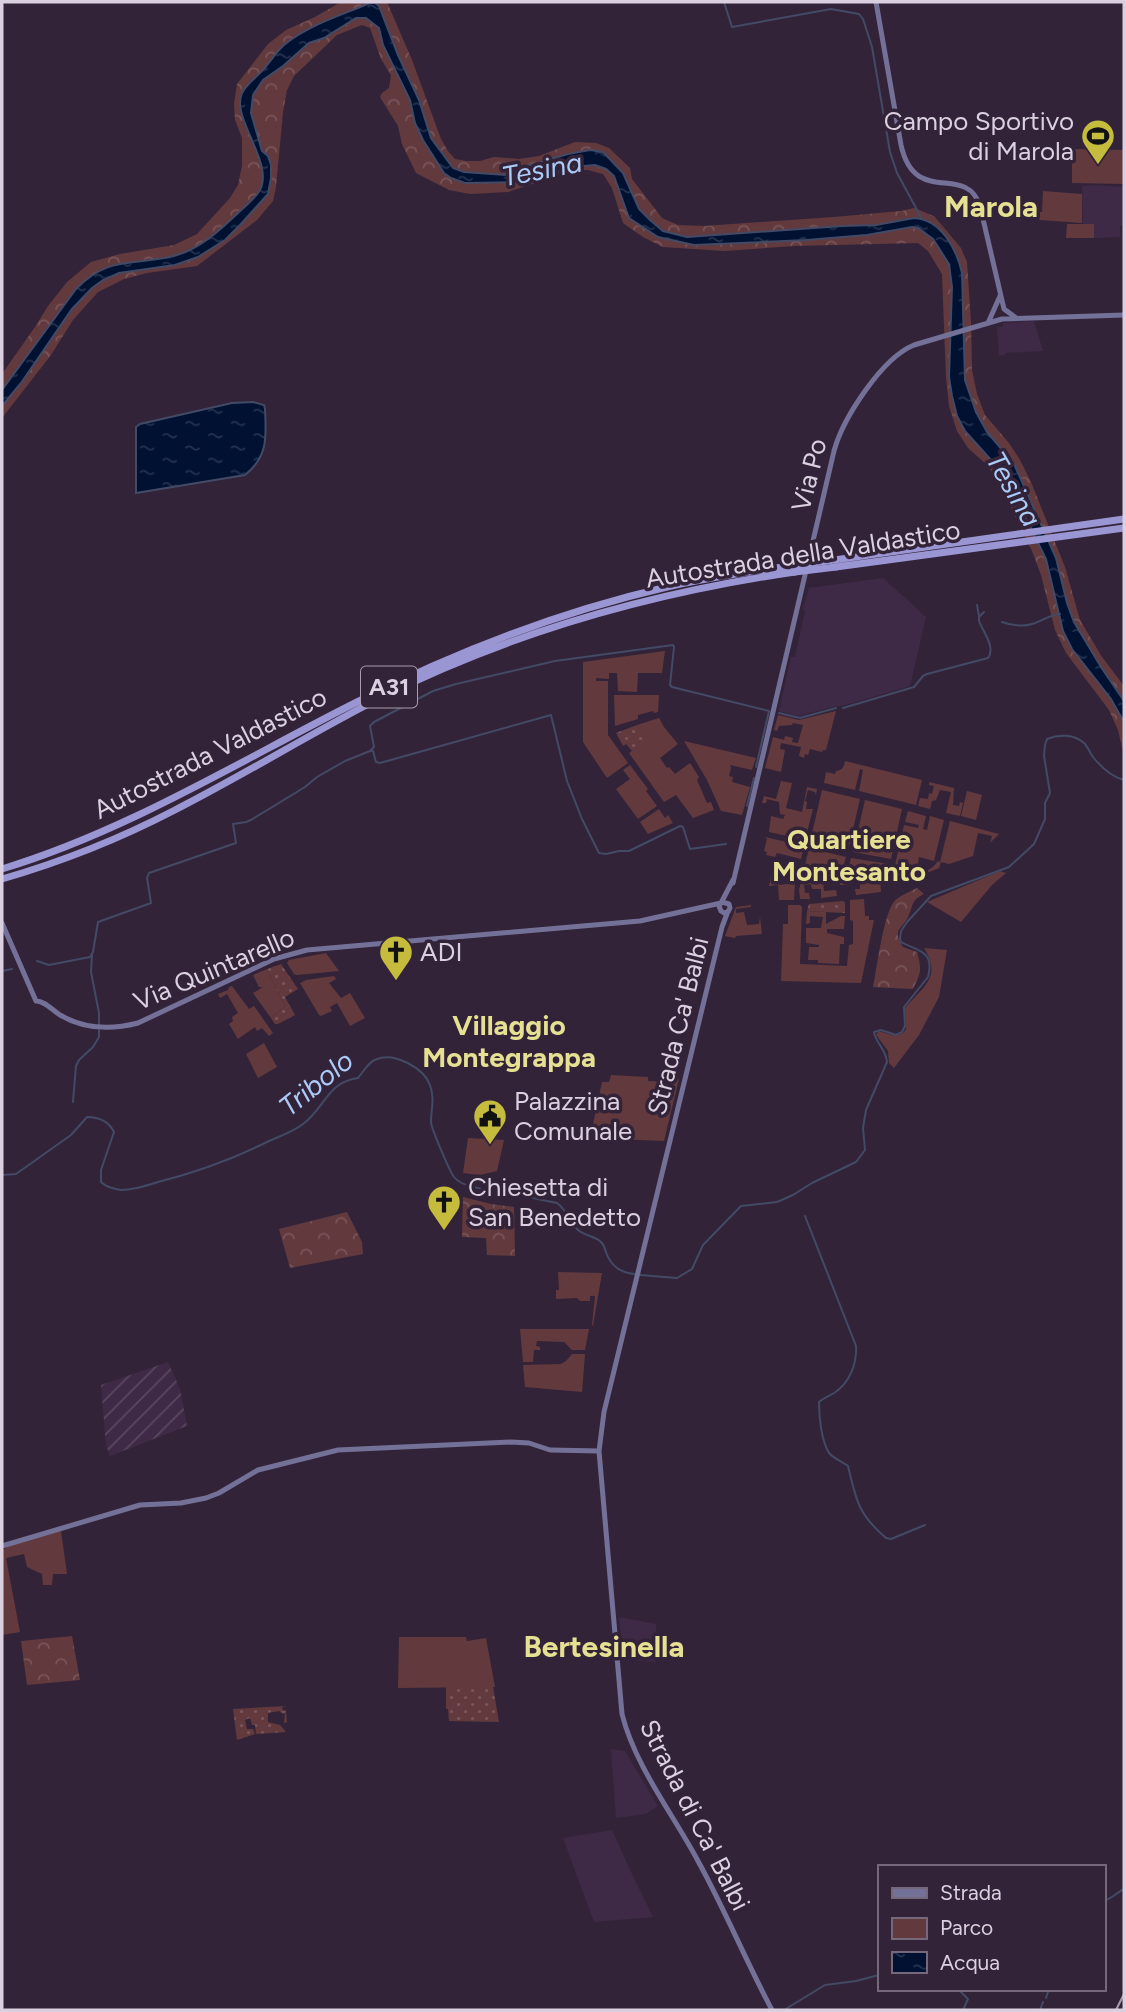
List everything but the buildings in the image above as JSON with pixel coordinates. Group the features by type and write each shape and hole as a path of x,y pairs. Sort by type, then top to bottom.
{"highway":[{"name":"Autostrada della Valdastico","path":"796,568 836,567 1124,519"},
{"name":"Autostrada della Valdastico","path":"2,879 73,855 141,827 383,697 493,648 570,621 648,600 813,563 1124,528"},
{"name":"Autostrada Valdastico","path":"2,870 47,856 146,813 357,702 469,650 615,600 711,578 796,568"}],"main road":[{"path":"876,2 905,160 918,176 929,182 962,185 977,197 1005,317 1001,320 993,318 993,311"},
{"path":"986,324 1000,296"},
{"path":"993,311 1000,307 1018,319"},
{"name":"Via Po","path":"720,911 719,906 724,903 733,880 837,440 856,404 891,360 914,345 1001,320 1124,315"},
{"name":"Via Po","path":"724,903 730,908 729,911"},
{"name":"Via Quintarello","path":"2,923 36,1001 42,1001 65,1018 102,1028 138,1023 278,958 307,950 640,920 724,903"},
{"name":"Via Quintarello","path":"707,906 720,911"},
{"path":"720,911 729,911"},
{"name":"Strada Ca' Balbi","path":"720,911 722,927"},
{"name":"Strada Ca' Balbi","path":"651,1215 722,927 729,911"},
{"name":"Strada di Ca' Balbi","path":"651,1215 604,1412 599,1451 622,1714 645,1769 699,1862 772,2010"},
{"path":"2,1546 140,1505 181,1503 206,1498 258,1470 338,1450 511,1442 528,1443 550,1450 599,1451"}],"shaded area":[{"path":"1082,186 1124,187 1124,225 1120,226 1120,237 1094,238 1094,224 1083,224"},
{"path":"1034,321 1043,351 1005,353 999,356 997,327 1003,327 1003,323"},
{"path":"883,578 926,617 910,686 798,716 779,711 791,657 795,657 809,588"},
{"path":"168,1362 180,1389 187,1426 110,1456 106,1446 101,1385"},
{"path":"619,1617 656,1624 656,1662 624,1659"},
{"path":"611,1749 625,1751 658,1806 647,1813 616,1818"},
{"path":"612,1830 653,1917 594,1922 563,1838"}],"green space":[{"path":"341,2 387,2 441,139 455,159 519,159 539,156 575,142 596,143 609,148 630,168 632,179 662,218 678,225 704,226 834,217 914,208 934,216 961,248 967,262 972,370 985,415 1020,460 1065,567 1080,620 1102,657 1124,686 1124,756 1118,730 1109,710 1066,653 1055,630 1032,551 998,481 987,465 968,448 957,431 949,406 946,377 942,274 928,251 918,243 794,246 724,251 663,247 623,223 612,188 603,174 588,170 570,171 508,192 470,194 449,190 416,173 402,144 398,126 380,97 389,88 391,75 381,59 370,28 362,25 337,35 294,76 287,90 283,112 273,201 257,220 197,266 124,279 98,292 73,320 51,355 2,418 2,374 67,282 91,262 174,245 197,234 230,198 238,185 242,166 242,138 235,120 234,104 237,84 268,44 286,30"},
{"name":"Campo Sportivo di Marola","path":"1072,149 1124,150 1124,184 1072,183"},
{"path":"1043,191 1082,194 1082,223 1026,219 1026,212 1042,212"},
{"path":"1067,224 1094,224 1094,238 1066,238"},
{"path":"665,651 662,673 638,673 637,692 618,691 617,673 609,673 609,679 596,678 596,681 608,681 608,735 628,763 607,778 583,742 583,662"},
{"path":"614,695 659,695 658,712 638,715 638,719 615,726"},
{"path":"836,711 826,750 822,752 810,749 804,758 799,756 801,747 781,743 780,749 785,750 781,772 765,768 773,737 784,740 785,736 798,743 803,725 793,723 774,730 778,715 799,720"},
{"path":"659,718 678,744 660,758 675,774 690,763 699,777 697,780 707,803 711,802 714,810 693,818 676,795 664,802 629,753 647,740 637,725"},
{"path":"637,725 648,740 632,751 626,744 623,746 616,733"},
{"path":"684,741 756,758 752,770 730,765 729,776 733,777 732,782 750,787 742,815 721,811 707,780"},
{"path":"845,761 922,780 916,805 859,791 863,770 860,769 855,790 824,783 826,772 835,774"},
{"path":"630,765 657,806 638,819 616,789 630,779 623,770"},
{"path":"781,781 792,783 786,808 802,812 807,787 817,789 816,795 808,790 805,801 806,809 813,809 805,840 769,832 771,816 783,819 785,815 780,814 779,802 767,799 766,803 762,803 764,796 776,799"},
{"path":"929,782 954,788 953,805 959,806 960,802 963,803 960,816 946,813 951,792 940,790 930,809 918,806 920,798 928,799 929,793 932,794 934,786 929,785"},
{"path":"822,790 860,799 848,851 810,842"},
{"path":"967,791 982,795 976,820 961,816"},
{"path":"865,800 902,809 891,859 853,852"},
{"path":"659,809 665,818 668,815 673,823 648,834 640,822"},
{"path":"908,811 926,816 923,829 927,830 930,816 944,820 934,861 919,857 917,869 929,870 940,862 950,821 999,834 990,843 992,836 978,833 973,856 949,864 941,862 939,868 917,877 913,871 902,872 902,880 894,885 893,877 880,878 881,892 856,895 855,889 860,889 860,879 852,880 852,884 840,885 839,879 823,881 824,891 836,890 837,896 821,898 821,889 812,889 811,884 804,885 805,893 809,893 810,899 800,899 799,890 809,848 846,857 843,868 848,870 851,858 895,865 904,825 918,828 919,825 905,822"},
{"path":"765,837 804,846 801,859 777,853 775,857 766,855"},
{"path":"784,866 799,868 796,880 790,880 790,873 777,870 776,879 780,879 779,885 795,883 794,900 779,900 778,885 769,886 773,867 783,869"},
{"path":"1000,871 1006,873 992,885 961,922 927,902"},
{"path":"917,888 924,894 914,901 898,936 903,947 917,952 920,967 918,979 913,989 873,987 889,910 898,898"},
{"path":"864,899 865,916 874,920 861,983 781,981 783,924 788,924 788,905 802,907 800,964 847,966 849,945 853,944 850,900"},
{"path":"843,901 845,913 807,911 809,904"},
{"path":"751,905 736,909 736,913 744,912 747,925 759,924 760,917 762,934 735,938 725,936 736,907"},
{"path":"807,911 826,912 826,924 845,916 844,929 827,929 827,933 844,937 844,944 840,944 839,964 808,960 809,947 819,945 806,943 806,928 821,928 823,917 810,916 810,923 806,924"},
{"path":"924,948 947,950 939,997 919,1035 894,1068 889,1063 888,1051 876,1035 879,1031 897,1035 906,1029 905,1008 924,987 931,974 929,958"},
{"path":"326,953 339,971 297,975 287,963 289,960"},
{"path":"281,964 298,989 285,997 295,1015 275,1024 271,1018 285,1006 267,969"},
{"path":"267,969 285,1006 271,1018 253,993 263,987 259,987 253,975"},
{"path":"334,976 336,979 329,983 341,998 350,993 365,1018 350,1026 337,1003 330,1007 332,1011 319,1015 300,983"},
{"path":"232,986 249,1009 254,1006 273,1033 269,1036 262,1028 257,1031 255,1027 238,1039 229,1024 233,1021 232,1017 238,1013 227,994 220,998 218,994"},
{"path":"264,1043 277,1067 258,1078 246,1054"},
{"path":"611,1075 648,1077 648,1081 670,1082 673,1078 679,1079 664,1141 590,1138 602,1082 609,1082"},
{"path":"468,1138 504,1140 497,1171 480,1175 463,1173"},
{"path":"463,1197 514,1207 515,1256 487,1255 486,1238 462,1237"},
{"path":"347,1212 362,1242 363,1254 290,1268 279,1229"},
{"path":"558,1272 602,1273 593,1326 595,1296 590,1296 590,1301 580,1301 577,1298 556,1299 556,1290 559,1290"},
{"path":"520,1329 589,1329 585,1350 572,1350 564,1342 537,1341 536,1346 540,1347 540,1350 534,1350 533,1362 523,1362"},
{"path":"572,1354 585,1354 582,1392 525,1387 523,1365 561,1364"},
{"path":"61,1531 67,1574 53,1574 52,1585 43,1585 42,1574 27,1567 24,1554 6,1558 20,1632 2,1635 2,1551 12,1543"},
{"path":"72,1636 80,1680 27,1685 21,1641"},
{"path":"399,1637 466,1637 467,1641 486,1638 495,1687 398,1688"},
{"path":"446,1687 493,1687 499,1722 449,1721"},
{"path":"286,1706 282,1707 283,1711 286,1710 287,1722 284,1723 285,1713 279,1711 268,1713 268,1722 280,1725 286,1732 256,1734 255,1725 252,1725 250,1718 245,1720 247,1729 253,1729 255,1734 237,1740 233,1709"}],"water":[{"name":"Tesina","path":"370,3 379,6 419,100 431,138 453,168 464,172 506,175 514,170 568,154 590,150 603,152 623,173 639,209 663,231 687,237 876,225 914,218 924,220 940,230 952,246 962,273 965,380 976,412 987,432 1014,464 1056,558 1074,622 1124,701 1124,722 1111,699 1072,649 1063,631 1046,559 1011,487 965,431 957,416 949,377 952,287 949,264 933,239 918,228 912,227 867,235 807,240 694,245 658,237 629,218 614,176 595,165 572,167 519,182 465,183 451,178 444,173 423,140 415,123 410,100 383,45 379,28 366,18 356,18 324,38 309,43 263,80 253,95 251,113 262,151 268,156 271,165 271,178 268,194 240,225 225,240 198,257 175,265 119,273 92,288 72,309 2,406 2,390 76,289 88,278 111,266 174,256 192,249 217,232 254,198 263,182 262,170 242,116 242,93 293,38 325,21"},
{"path":"253,402 264,405 265,436 262,453 245,475 136,493 136,427 232,403"}],"waterway":[{"path":"724,2 732,27 831,9 859,14 872,47 890,152 897,173 922,219"},
{"path":"977,605 979,616"},
{"path":"843,708 914,687 927,674 988,658 990,644 979,621 984,612"},
{"path":"1002,622 1028,625 1060,614"},
{"path":"37,961 49,965 90,957 98,922 151,903 147,878 149,873 236,843 233,824 251,820 317,777 370,751 374,747 370,726 374,722 433,691 456,684 555,661 673,645 672,687 769,711 756,767"},
{"path":"779,713 800,718 836,708"},
{"path":"371,751 376,762 380,763 551,715 567,781 599,853 629,851 680,826 683,827 690,849 726,844"},
{"name":"Tribolo","path":"640,1275 677,1278 692,1269 703,1245 741,1206 777,1202 856,1162 865,1150 863,1128 866,1110 887,1062 874,1032 881,1030 896,1035 902,1032 905,1026 904,1007 928,977 930,968 927,956 901,942 901,931 931,896 1009,867 1034,844 1045,819 1045,803 1050,793 1044,756 1047,739 1066,736 1080,740 1103,768 1124,780"},
{"path":"747,806 754,778"},
{"path":"73,1102 76,1066 99,1037 99,1013 91,972 92,955"},
{"path":"2,971 12,969"},
{"name":"Tribolo","path":"2,1175 16,1174 71,1135 87,1117 103,1121 114,1132 101,1170 101,1182 110,1188 130,1189 187,1174 295,1129 310,1118 339,1085 358,1078 374,1060 392,1058 415,1067 427,1079 432,1095 432,1126 454,1177 472,1187 557,1203 577,1229 601,1242 616,1267 635,1274"},
{"path":"805,1216 856,1346 854,1366 848,1378 840,1389 819,1402 826,1448 831,1455 848,1466 853,1488 864,1514 886,1538 891,1539 925,1525"},
{"path":"1105,1900 1124,1889"},
{"path":"784,2010 825,1985 878,1975"},
{"path":"960,1991 968,1999 963,2010"},
{"path":"1046,1998 1048,1991"},
{"path":"1040,2010 1043,2002"}],"railway":[{"path":"1116,2010 1124,1994"}],"place":[{"name":"Campo Sportivo di Marola","path":"1098,166"},
{"name":"ADI","path":"396,982"},
{"name":"Palazzina Comunale","path":"490,1146"},
{"name":"Chiesetta di San Benedetto","path":"444,1232"}],"district":[{"name":"Marola","path":"991,207"},
{"name":"Quartiere Montesanto","path":"849,855"},
{"name":"Villaggio Montegrappa","path":"509,1041"},
{"name":"Bertesinella","path":"604,1647"}]}
